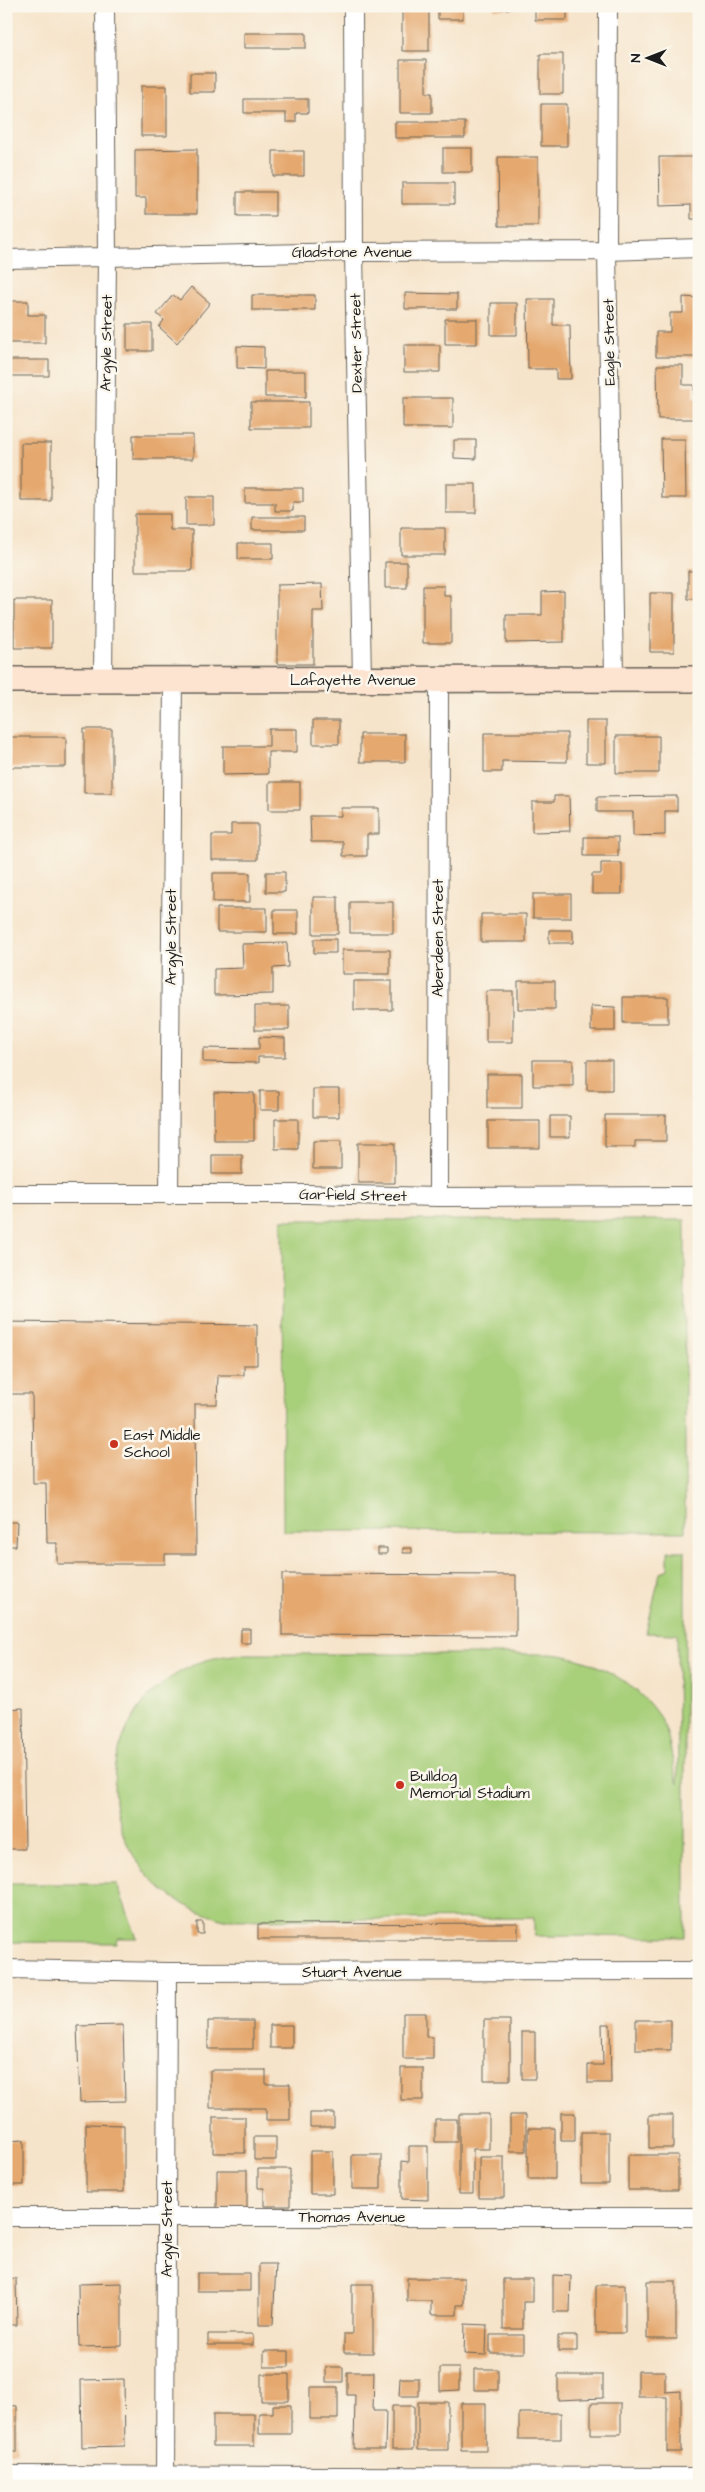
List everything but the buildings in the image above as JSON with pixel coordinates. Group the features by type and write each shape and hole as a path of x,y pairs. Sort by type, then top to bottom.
{"street":[{"name":"Argyle Street","path":"103,679 107,258 105,6"},
{"name":"Dexter Street","path":"353,6 354,252 362,679"},
{"name":"Eagle Street","path":"608,6 607,251 614,677"},
{"name":"Gladstone Avenue","path":"6,259 354,252 607,251 699,248"},
{"name":"Lafayette Avenue","path":"6,680 439,680 614,677 699,679"},
{"name":"Argyle Street","path":"169,1195 173,680"},
{"name":"Aberdeen Street","path":"438,1197 439,680"},
{"name":"Garfield Street","path":"6,1194 307,1194 438,1197 699,1196"},
{"name":"Stuart Avenue","path":"6,1969 168,1972 699,1971"},
{"name":"Argyle Street","path":"165,2481 168,1972"},
{"name":"Thomas Avenue","path":"6,2216 699,2217"},
{"path":"6,2476 165,2481 699,2477"}],"green space":[{"path":"282,1220 685,1220 685,1532 283,1531"},
{"path":"668,1551 685,1551 685,1937 534,1936 534,1918 224,1920 190,1908 172,1897 144,1871 125,1840 116,1806 115,1772 123,1738 140,1708 165,1682 198,1663 234,1655 551,1654 582,1660 598,1666 627,1683 651,1705 660,1718 667,1734 678,1784 677,1634 646,1633 660,1573 668,1569"},
{"path":"6,1884 117,1884 137,1938 117,1938 116,1943 6,1942"}],"place":[{"name":"East Middle School","path":"114,1444"},
{"name":"Bulldog Memorial Stadium","path":"400,1785"}]}
